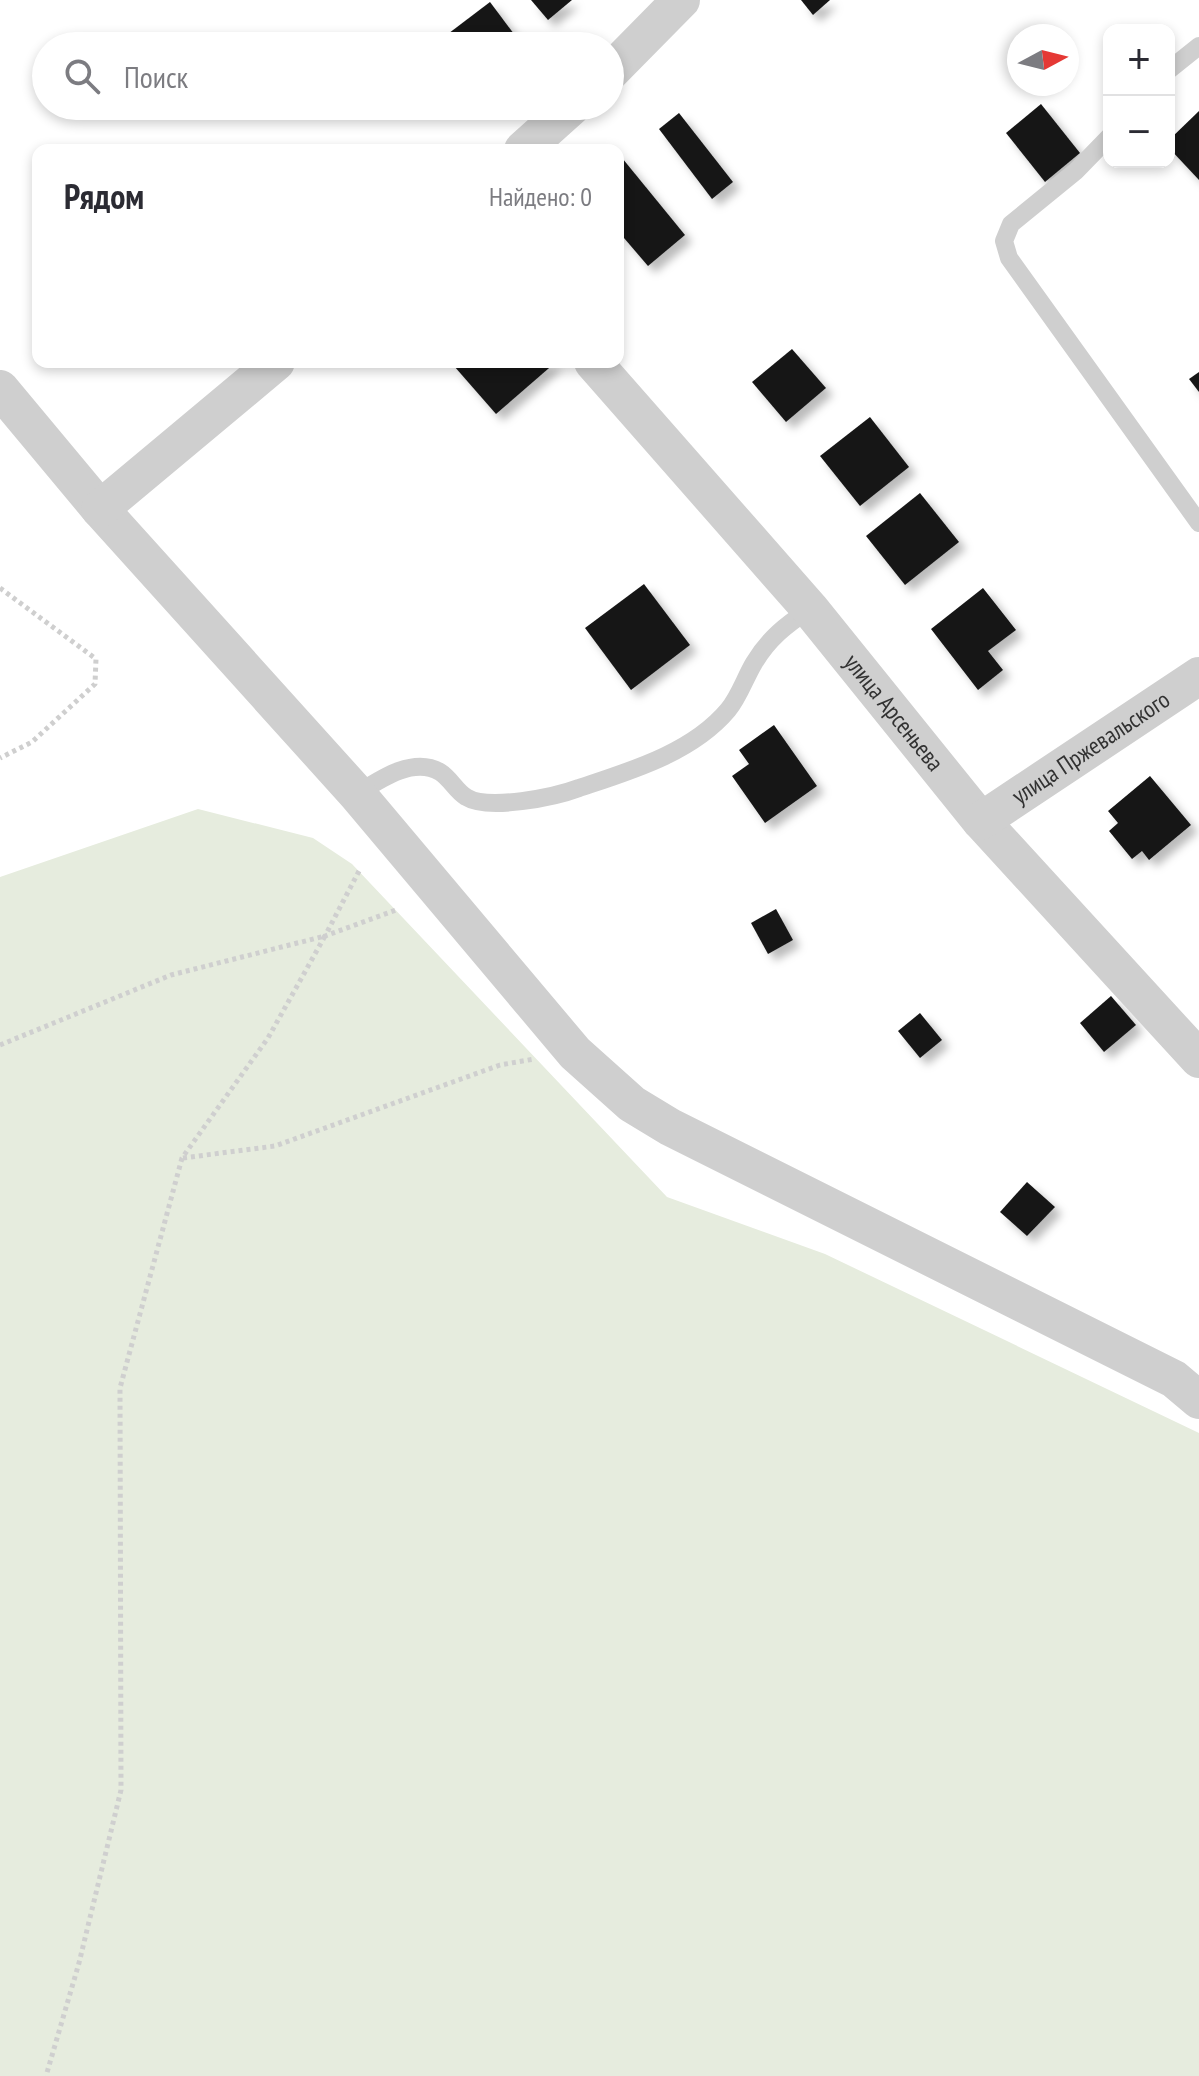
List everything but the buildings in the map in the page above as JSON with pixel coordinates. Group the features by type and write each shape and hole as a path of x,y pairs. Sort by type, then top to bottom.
{"street":[{"path":"624,58 681,0"},
{"path":"530,144 556,120"},
{"path":"100,509 269,368"},
{"name":"улица Арсеньева","path":"598,368 810,609 981,821 1199,1059"},
{"path":"0,389 100,509 357,794 575,1053 632,1104 670,1127 1174,1379 1199,1400"},
{"name":"улица Пржевальского","path":"981,821 1199,676"}],"lane":[{"path":"1175,65 1199,46"},
{"path":"1103,143 1076,171 1011,224 1004,241 1009,258 1078,358 1199,523"},
{"path":"357,794 386,775 420,766 440,772 467,798 488,803 526,800 575,790 639,766 695,741 710,729 730,707 755,661 777,631 810,609"}],"path":[{"path":"0,588 96,659 95,684 32,742 0,758"},
{"path":"46,2076 79,1963 121,1790 120,1388 182,1158 268,1038 359,871"},
{"path":"0,1045 171,975 325,936 396,910"},
{"path":"182,1158 275,1146 500,1065 575,1053"}],"shaded area":[{"path":"198,809 313,838 352,864 667,1197 825,1254 1199,1433 1199,2076 0,2076 0,877"}]}
